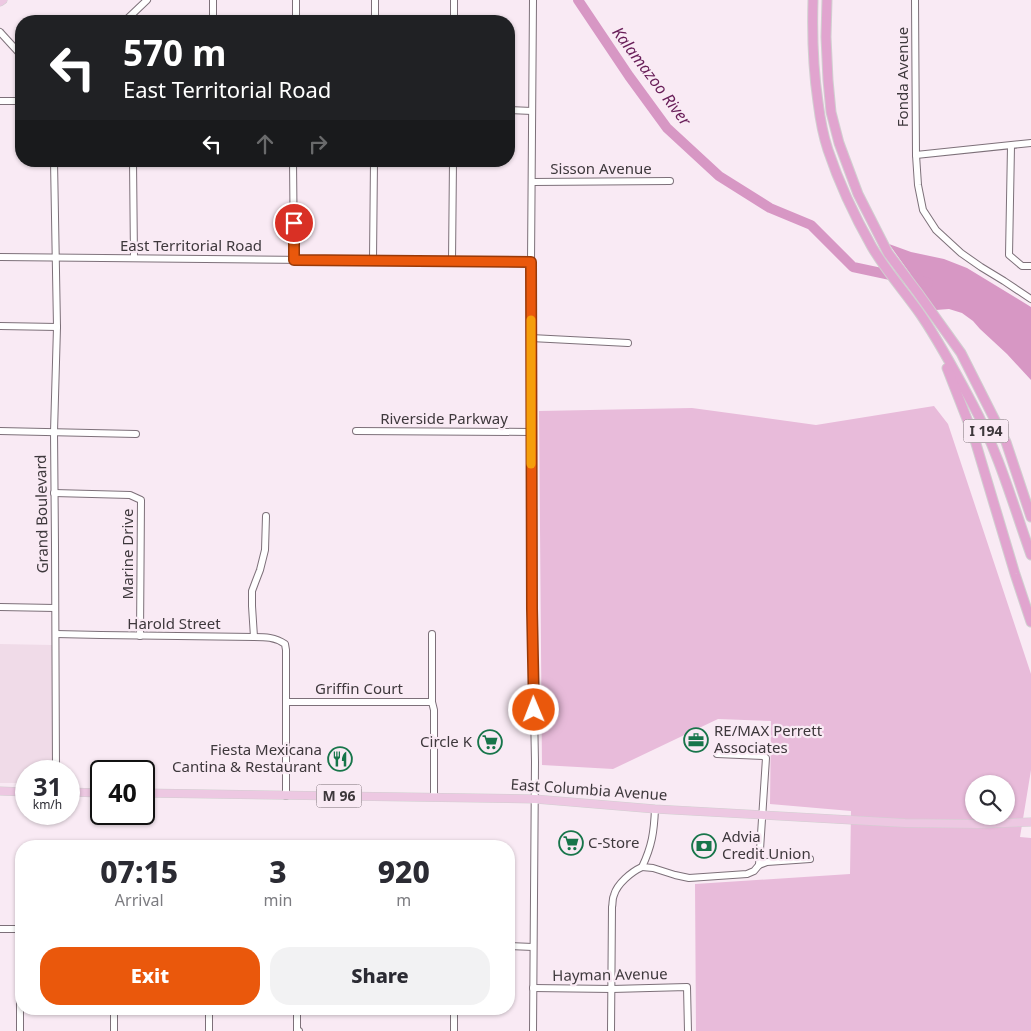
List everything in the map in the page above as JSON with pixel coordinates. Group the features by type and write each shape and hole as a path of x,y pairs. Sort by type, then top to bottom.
{"highway":[{"name":"I 194","path":"814,0 812,33 815,83 820,118 828,149 846,196 872,247 935,337 974,405 1004,474 1031,555"},
{"name":"I 194","path":"826,0 826,37 831,112 839,143 858,194 894,262 961,354 1006,442 1031,517"},
{"path":"935,337 974,436 1031,622"},
{"path":"1015,469 1031,505"}],"main road":[{"path":"0,791 15,792"},
{"name":"East Columbia Avenue","path":"155,793 535,799 655,809 905,823 978,824 1031,822"}],"street":[{"path":"131,15 147,0"},
{"path":"213,0 213,15"},
{"path":"296,0 296,15"},
{"path":"375,0 375,15"},
{"path":"454,0 454,15"},
{"path":"533,0 531,262 532,609 535,743 533,1031"},
{"name":"Fonda Avenue","path":"915,0 916,155 918,185 923,210 936,230 961,253 1031,299"},
{"path":"0,32 15,48"},
{"path":"0,101 15,101"},
{"path":"515,110 532,110"},
{"path":"916,155 1031,143"},
{"path":"1011,146 1010,254 1022,266 1031,266"},
{"name":"Grand Boulevard","path":"54,167 57,327 54,432 56,760"},
{"path":"133,167 134,258"},
{"path":"293,167 294,260"},
{"path":"373,260 374,167"},
{"path":"452,261 453,167"},
{"name":"Sisson Avenue","path":"532,182 670,181"},
{"name":"East Territorial Road","path":"0,257 531,262"},
{"path":"0,326 57,327"},
{"path":"531,338 628,343"},
{"path":"0,431 136,434"},
{"name":"Riverside Parkway","path":"356,431 531,432"},
{"name":"Marine Drive","path":"54,493 130,495 140,500 140,636"},
{"path":"254,637 252,591 265,550 266,516"},
{"path":"0,607 55,608"},
{"name":"Harold Street","path":"56,634 254,637 280,640 285,644 286,650 286,702"},
{"path":"432,634 434,797"},
{"path":"286,702 286,796"},
{"name":"Griffin Court","path":"286,702 432,702"},
{"path":"716,754 763,756 766,758 759,865"},
{"path":"642,867 653,837 655,809"},
{"path":"611,1031 612,907 614,895 619,884 642,867 653,868 689,878 746,874 767,862 810,859"},
{"path":"0,929 15,929"},
{"path":"515,946 533,947"},
{"name":"Hayman Avenue","path":"533,988 612,990 687,987 688,1031"},
{"path":"20,1015 20,1031"},
{"path":"114,1015 114,1031"},
{"path":"209,1015 209,1031"},
{"path":"298,1015 298,1031"},
{"path":"454,1015 454,1031"}],"shaded area":[{"path":"889,244 911,252 944,259 967,268 1031,307 1031,380 973,321 962,313 949,309 936,310"},
{"path":"934,406 948,424 1031,674 1031,770 1020,837 1031,838 1031,1031 696,1031 695,884 850,874 851,811 770,804 771,721 718,719 613,769 542,765 539,411 692,408 816,425"},
{"path":"0,644 52,645 53,760 15,760 15,783 0,783"}],"waterway":[{"name":"Kalamazoo River","path":"578,0 629,76 667,128 719,176 770,208 811,225 853,267 928,283"}],"slow traffic":[{"path":"531,320 531,464"}],"place":[{"name":"RE/MAX Perrett Associates","path":"696,740"},
{"name":"Circle K","path":"490,742"},
{"name":"Fiesta Mexicana Cantina & Restaurant","path":"340,759"},
{"name":"C-Store","path":"571,843"},
{"name":"Advia Credit Union","path":"704,846"}],"route":[{"path":"294,223 294,260 531,262 534,710"}]}
